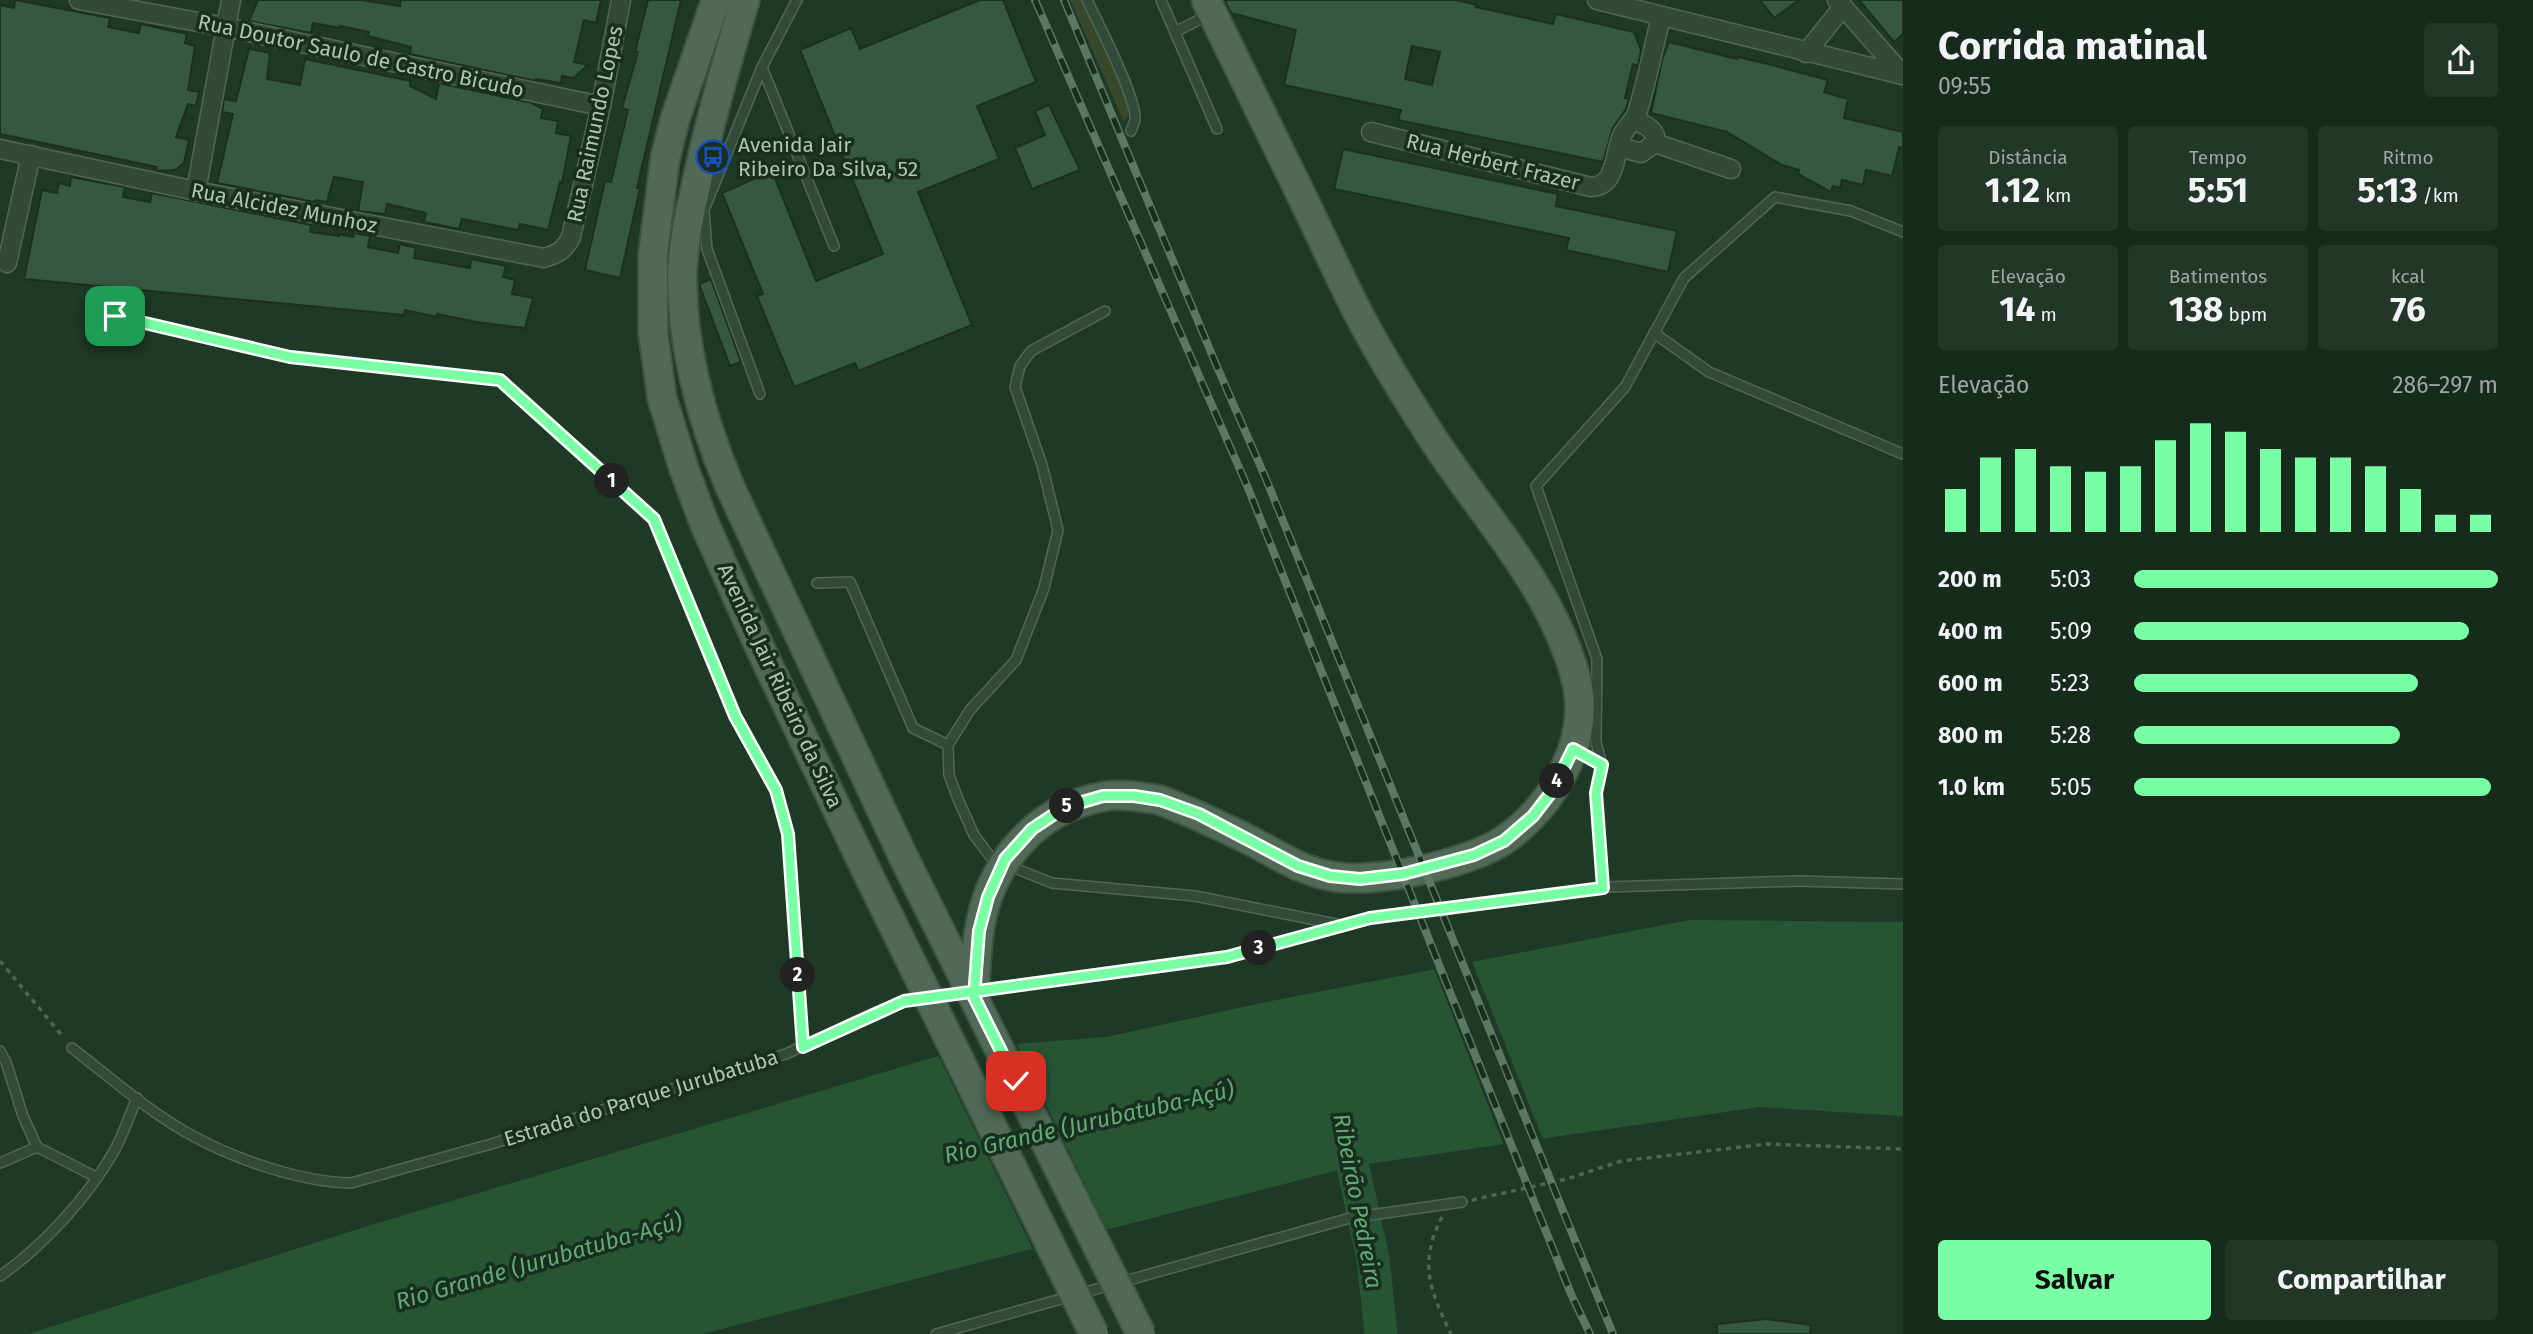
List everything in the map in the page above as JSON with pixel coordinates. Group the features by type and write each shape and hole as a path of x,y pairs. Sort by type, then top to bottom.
{"main road":[{"name":"Avenida Jair Ribeiro da Silva","path":"716,0 674,119 665,159 653,254 653,333 662,398 705,525 760,648 1094,1334"},
{"name":"Avenida Jair Ribeiro da Silva","path":"745,0 708,129 690,214 682,274 684,309 696,389 714,450 903,856 1141,1334"},
{"path":"974,997 979,931 988,897 1005,859 1032,829 1065,807 1103,796 1134,796 1160,800 1199,814 1298,866 1330,876 1371,878 1403,874 1474,855 1504,841 1533,816 1553,790 1573,749 1580,715 1577,682 1565,645 1532,582 1503,536 1427,430 1356,310 1209,6"},
{"path":"654,284 664,298 684,309"}],"street":[{"name":"Rua Doutor Saulo de Castro Bicudo","path":"79,0 225,27 601,106"},
{"path":"196,191 231,0"},
{"name":"Rua Raimundo Lopes","path":"566,247 601,106 621,0"},
{"path":"1597,0 1626,4 1661,17 1903,75"},
{"path":"1806,53 1839,4 1903,75"},
{"name":"Rua Herbert Frazer","path":"1371,132 1591,187 1600,186 1606,182 1617,160 1622,135 1633,120 1661,17"},
{"path":"1619,147 1642,153 1655,143 1654,133 1633,120"},
{"path":"1655,143 1731,169"},
{"name":"Rua Alcidez Munhoz","path":"0,149 196,191 544,258 558,254 566,247"},
{"path":"7,263 31,155"}],"lane":[{"path":"760,394 708,249 704,211 762,67 797,0"},
{"path":"1087,0 1118,65 1132,104 1135,119 1131,131"},
{"path":"1161,0 1217,129"},
{"path":"1175,32 1209,6"},
{"path":"762,67 834,246"},
{"path":"1603,888 1596,793 1602,765 1596,742 1597,659 1536,486 1625,387 1684,278 1775,197 1850,211 1903,232"},
{"path":"1105,311 1031,351 1020,366 1015,387 1042,465 1058,530 1044,588 1016,660 970,710 948,745 949,775 958,799 974,835 992,859 1052,883 1195,896 1341,925"},
{"path":"1654,333 1709,372 1903,454"},
{"path":"817,583 849,582 913,728 948,745"},
{"path":"1573,749 1602,765"},
{"name":"Estrada do Parque Jurubatuba","path":"72,1048 192,1136 273,1168 329,1183 351,1183 491,1144 786,1055 904,1001 1227,957 1370,918 1603,888 1798,881 1903,884"},
{"path":"0,1051 37,1147 96,1177"},
{"path":"0,1276 42,1243 96,1177 114,1153 137,1098"},
{"path":"0,1163 37,1147"},
{"path":"936,1334 1350,1218 1462,1202"}],"path":[{"path":"115,316 290,357 500,380 654,519 735,716 776,790 789,848 803,1047"},
{"path":"0,961 72,1048"},
{"path":"1451,1334 1436,1303 1427,1271 1434,1232 1443,1215 1462,1202 1567,1179 1621,1161 1767,1144 1903,1149"}],"shaded area":[{"path":"1070,0 1082,0 1128,102 1128,116 1124,122"}],"water":[{"name":"Rio Grande (Jurubatuba-Açú)","path":"1689,920 1903,922 1903,1116 1760,1107 1354,1166 702,1334 28,1334 371,1225 965,1048 1106,1037 1266,1002"}],"pier":[{"path":"1471,959 1544,1142 1505,1148 1433,966"},
{"path":"1015,1041 1108,1232 1034,1251 937,1053 964,1045"}],"building":[{"path":"15,0 110,18 108,27 139,33 141,24 187,34 185,43 195,46 188,90 199,92 196,106 188,104 176,137 189,140 184,163 175,170 156,171 157,167 0,134 0,5 14,8"},
{"path":"258,0 360,0 400,6 401,0 601,0 596,23 584,20 574,62 588,65 573,78 562,76 561,83 536,81 410,54 411,47 368,36 369,32 340,26 313,23 311,33 249,21"},
{"path":"648,0 681,0 637,188 640,188 620,278 585,270 605,181 611,182 628,110 622,108 638,52 635,52"},
{"path":"980,0 1003,0 1036,82 977,106 999,159 918,192 972,325 858,371 855,363 794,387 757,296 763,294 722,193 772,171 816,281 883,254 800,50 851,28 860,49"},
{"path":"1224,0 1456,0 1553,24 1556,14 1634,32 1641,50 1638,66 1633,64 1625,98 1629,99 1626,109 1613,128 1603,162 1398,120 1401,110 1284,85 1296,30 1231,13","holes":["1412,46 1440,52 1432,85 1405,79"]},
{"path":"1760,0 1799,0 1774,18"},
{"path":"1859,0 1903,0 1903,34 1894,42"},
{"path":"1669,42 1828,80 1824,92 1848,99 1844,118 1903,132 1903,148 1899,147 1892,176 1866,170 1863,185 1842,180 1840,188 1833,186 1831,192 1798,174 1799,170 1782,165 1727,132 1651,113 1662,60"},
{"path":"249,49 270,53 267,79 300,85 305,59 411,81 410,86 436,99 439,83 532,103 543,109 541,118 558,121 556,133 571,136 562,183 560,182 548,230 520,224 518,230 462,219 459,229 424,222 426,213 387,204 385,214 358,211 363,182 334,177 327,202 217,183 233,114 222,112 224,99 236,101"},
{"path":"1049,105 1080,170 1032,189 1015,148 1045,135 1035,111"},
{"path":"1343,149 1558,194 1556,206 1677,231 1668,272 1566,250 1569,238 1334,189"},
{"path":"71,177 125,187 123,197 150,202 152,193 311,225 310,232 353,237 354,233 370,236 368,247 398,253 400,244 416,248 414,258 470,268 471,259 506,266 503,277 515,280 512,294 533,298 525,328 437,314 437,317 405,310 404,315 24,279 42,190 57,193 59,183 70,186"},
{"path":"711,279 741,362 730,366 699,284"},
{"path":"1767,1319 1811,1325 1810,1334 1717,1334 1717,1324"}],"waterway":[{"name":"Ribeirão Pedreira","path":"1343,1121 1373,1259 1381,1334"}],"railway":[{"path":"1035,0 1248,488 1571,1294 1590,1334"},
{"path":"1064,0 1266,479 1613,1334"}],"place":[{"name":"Avenida Jair Ribeiro Da Silva, 52","path":"713,157"}],"route":[{"path":"115,316 290,357 500,380 654,519 735,716 776,790 788,834 803,1047 904,1001 967,992 1030,982 1227,957 1370,918 1603,888 1596,793 1602,765 1573,749 1553,790 1533,816 1504,841 1474,855 1403,874 1360,879 1330,876 1298,866 1199,814 1160,800 1134,796 1103,796 1065,807 1032,829 1005,859 988,897 979,931 974,997 1016,1081"}]}
